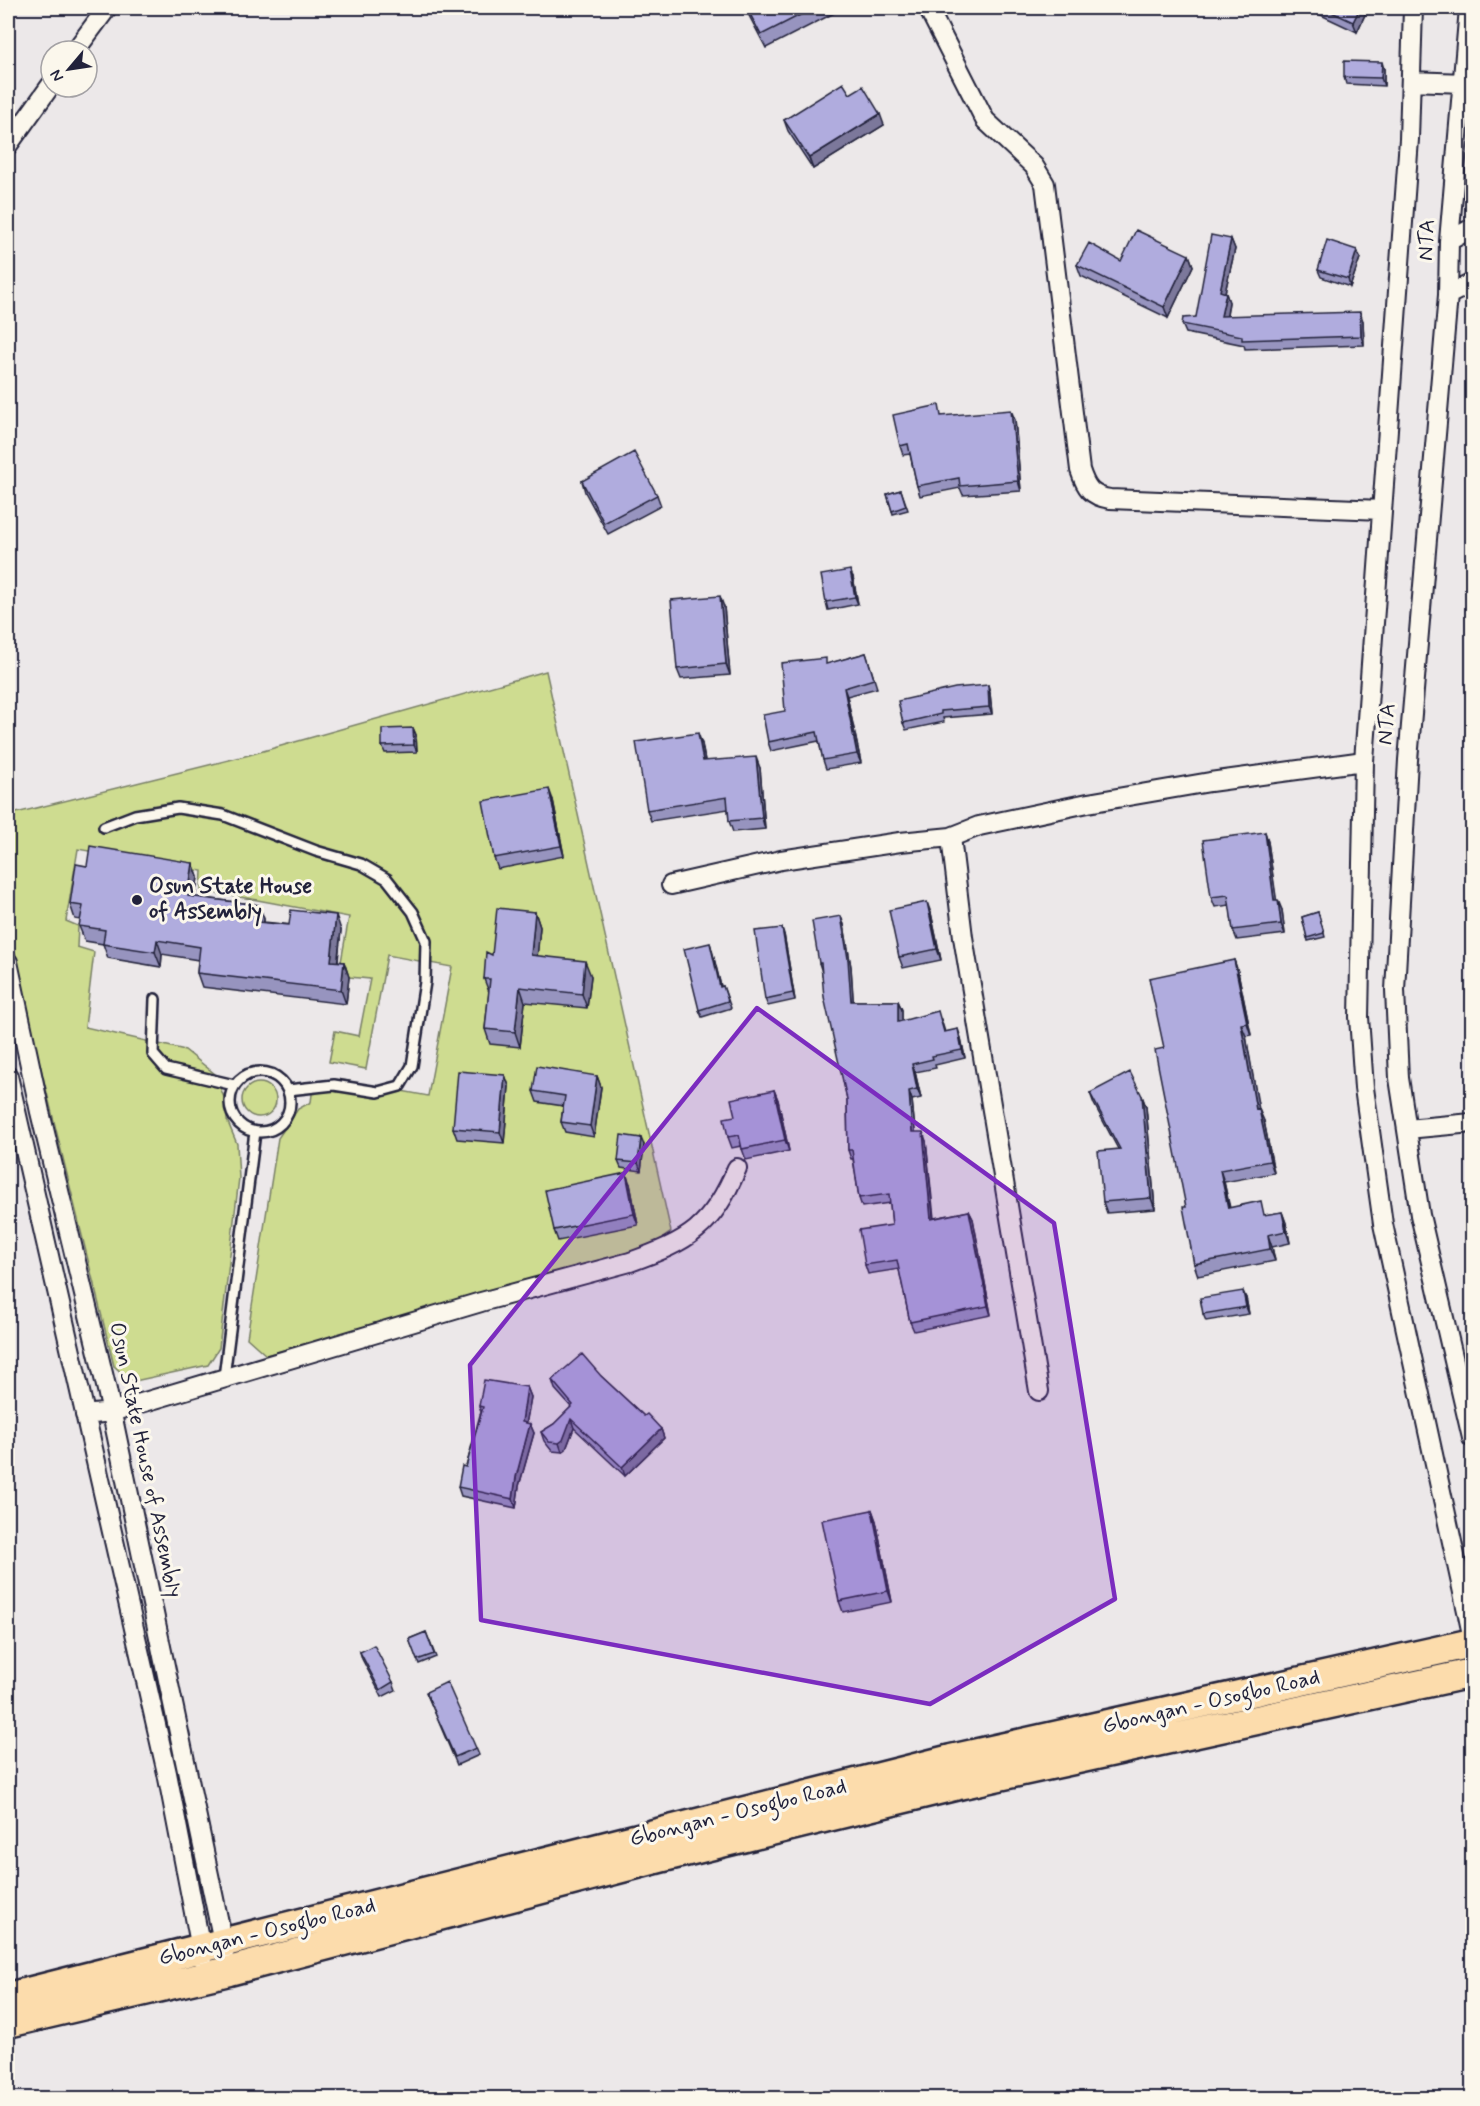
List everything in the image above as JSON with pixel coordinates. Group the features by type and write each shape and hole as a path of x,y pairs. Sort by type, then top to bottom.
{"main road":[{"name":"Gbongan - Osogbo Road","path":"8,1997 951,1759 1473,1643"},
{"name":"Gbongan - Osogbo Road","path":"8,2023 218,1973 660,1858 963,1784 1473,1673"}],"street":[{"path":"84,39 107,8"},
{"path":"927,8 985,120 1034,166 1045,184 1080,470 1088,489 1098,497 1110,499 1382,510"},
{"path":"1413,8 1411,81 1364,761 1359,1017 1364,1088 1383,1224 1473,1634"},
{"name":"NTA","path":"1469,8 1449,241 1448,295 1408,760 1395,990 1399,1078 1420,1215 1473,1438"},
{"path":"1411,81 1464,83"},
{"path":"8,145 41,99"},
{"path":"1449,241 1473,228"},
{"path":"1448,295 1473,283"},
{"path":"671,885 781,860 900,842 951,837 979,826 1088,803 1210,782 1364,761"},
{"path":"951,837 963,937 1039,1391"},
{"name":"Osun State House of Assembly","path":"8,962 40,1112 111,1412 218,1973"},
{"name":"Osun State House of Assembly","path":"8,1076 12,1115 85,1415 167,1773 212,1946"},
{"path":"12,1115 40,1112"},
{"path":"1407,1129 1473,1123"},
{"path":"85,1415 111,1412 481,1302 653,1254 677,1243 704,1224 727,1190 737,1168"}],"lane":[{"path":"104,827 135,815 178,808 223,815 316,851 361,864 387,879 413,912 426,941 425,982 412,1066 400,1086 378,1092 334,1085 288,1090"},
{"path":"155,999 153,1054 158,1062 166,1069 234,1085"},
{"path":"251,1073 271,1074 279,1079 288,1090 290,1106 287,1115 274,1129 255,1132 246,1129 232,1115 230,1095 234,1085 251,1073"},
{"path":"224,1377 255,1132"}],"highlighted area":[{"path":"757,1008 1054,1223 1115,1599 930,1704 481,1620 470,1365"}],"green space":[{"path":"546,671 671,1232 642,1253 266,1355 247,1338 278,1138 298,1109 311,1102 313,1087 340,1092 342,1080 428,1096 452,967 387,955 366,1069 329,1062 335,1031 359,1036 370,979 349,977 339,973 349,917 201,891 202,871 78,849 66,921 78,926 77,947 94,952 85,1027 185,1050 215,1074 225,1100 227,1120 237,1144 239,1178 219,1348 208,1365 135,1381 124,1375 114,1366 8,934 8,815 249,755"},
{"path":"259,1083 271,1088 276,1100 271,1112 259,1117 247,1112 242,1100 247,1088"}],"building":[{"path":"747,8 814,8 761,35"},
{"path":"1323,8 1360,8 1353,22"},
{"path":"1344,61 1382,62 1381,78 1344,77"},
{"path":"843,83 850,94 863,86 880,114 809,158 784,120"},
{"path":"1136,230 1189,255 1164,307 1077,265 1089,243 1121,261"},
{"path":"1211,235 1231,239 1220,291 1226,293 1221,316 1360,312 1361,336 1242,340 1242,336 1182,324 1183,318 1196,317"},
{"path":"1327,240 1357,250 1348,279 1318,270"},
{"path":"939,405 941,416 1011,410 1018,481 960,486 959,478 917,486 908,444 900,446 893,415"},
{"path":"634,452 657,495 604,523 582,481"},
{"path":"901,490 906,506 892,511 887,494"},
{"path":"850,570 855,597 826,602 821,575"},
{"path":"720,596 726,664 677,669 671,600"},
{"path":"866,653 874,679 844,688 857,754 823,760 817,732 768,742 763,715 785,711 781,663 826,658 826,664"},
{"path":"988,685 989,707 941,711 941,714 903,723 898,701 955,688"},
{"path":"413,728 414,745 382,746 382,729"},
{"path":"698,733 703,761 756,757 762,818 729,821 727,797 647,810 636,742"},
{"path":"549,789 561,846 494,858 483,801"},
{"path":"1265,832 1274,900 1278,900 1281,924 1233,930 1228,895 1211,897 1203,840"},
{"path":"90,846 193,863 188,896 259,905 258,922 289,925 291,910 336,915 331,961 344,962 341,990 197,973 200,947 157,940 155,952 103,944 105,930 79,926 83,906 70,904 76,864 87,866"},
{"path":"927,902 937,949 899,957 889,910"},
{"path":"497,908 535,912 531,955 585,961 582,994 520,987 515,1032 485,1029 490,979 484,979 486,952 492,955"},
{"path":"1318,912 1324,933 1307,938 1302,917"},
{"path":"841,916 848,959 851,1001 898,1001 898,1022 938,1011 944,1032 958,1029 962,1050 932,1056 933,1059 912,1064 917,1089 909,1091 912,1132 923,1132 931,1219 969,1211 988,1306 910,1322 897,1260 865,1265 859,1230 892,1225 889,1194 859,1198 852,1150 848,1150 847,1099 824,997 821,963 819,963 812,921"},
{"path":"782,928 793,993 765,999 755,931"},
{"path":"710,943 720,987 723,986 728,1001 699,1010 684,949"},
{"path":"1234,960 1247,1023 1241,1024 1256,1110 1259,1109 1270,1161 1220,1170 1228,1208 1261,1201 1264,1215 1282,1212 1286,1231 1268,1235 1270,1249 1194,1264 1183,1207 1186,1207 1155,1050 1164,1048 1149,978"},
{"path":"537,1066 597,1076 590,1126 561,1122 565,1096 533,1091"},
{"path":"458,1071 505,1075 500,1132 453,1128"},
{"path":"1130,1072 1142,1096 1151,1198 1103,1202 1098,1151 1120,1149 1090,1093"},
{"path":"774,1090 785,1140 742,1149 739,1135 728,1137 724,1118 735,1116 731,1099"},
{"path":"621,1135 641,1138 638,1163 618,1161"},
{"path":"626,1173 634,1214 554,1230 545,1190"},
{"path":"1243,1291 1246,1307 1203,1314 1200,1298"},
{"path":"582,1354 601,1376 644,1416 647,1414 661,1429 622,1467 571,1419 563,1440 559,1443 549,1442 541,1432 554,1424 573,1405 552,1380"},
{"path":"484,1380 527,1387 522,1422 530,1424 516,1477 513,1499 458,1487 462,1466 466,1467 483,1407 479,1406"},
{"path":"872,1510 888,1591 839,1601 822,1520"},
{"path":"426,1632 434,1654 417,1660 409,1639"},
{"path":"374,1645 393,1682 380,1690 360,1652"},
{"path":"447,1682 476,1748 455,1757 426,1692"}],"place":[{"name":"Osun State House of Assembly","path":"137,900"}]}
